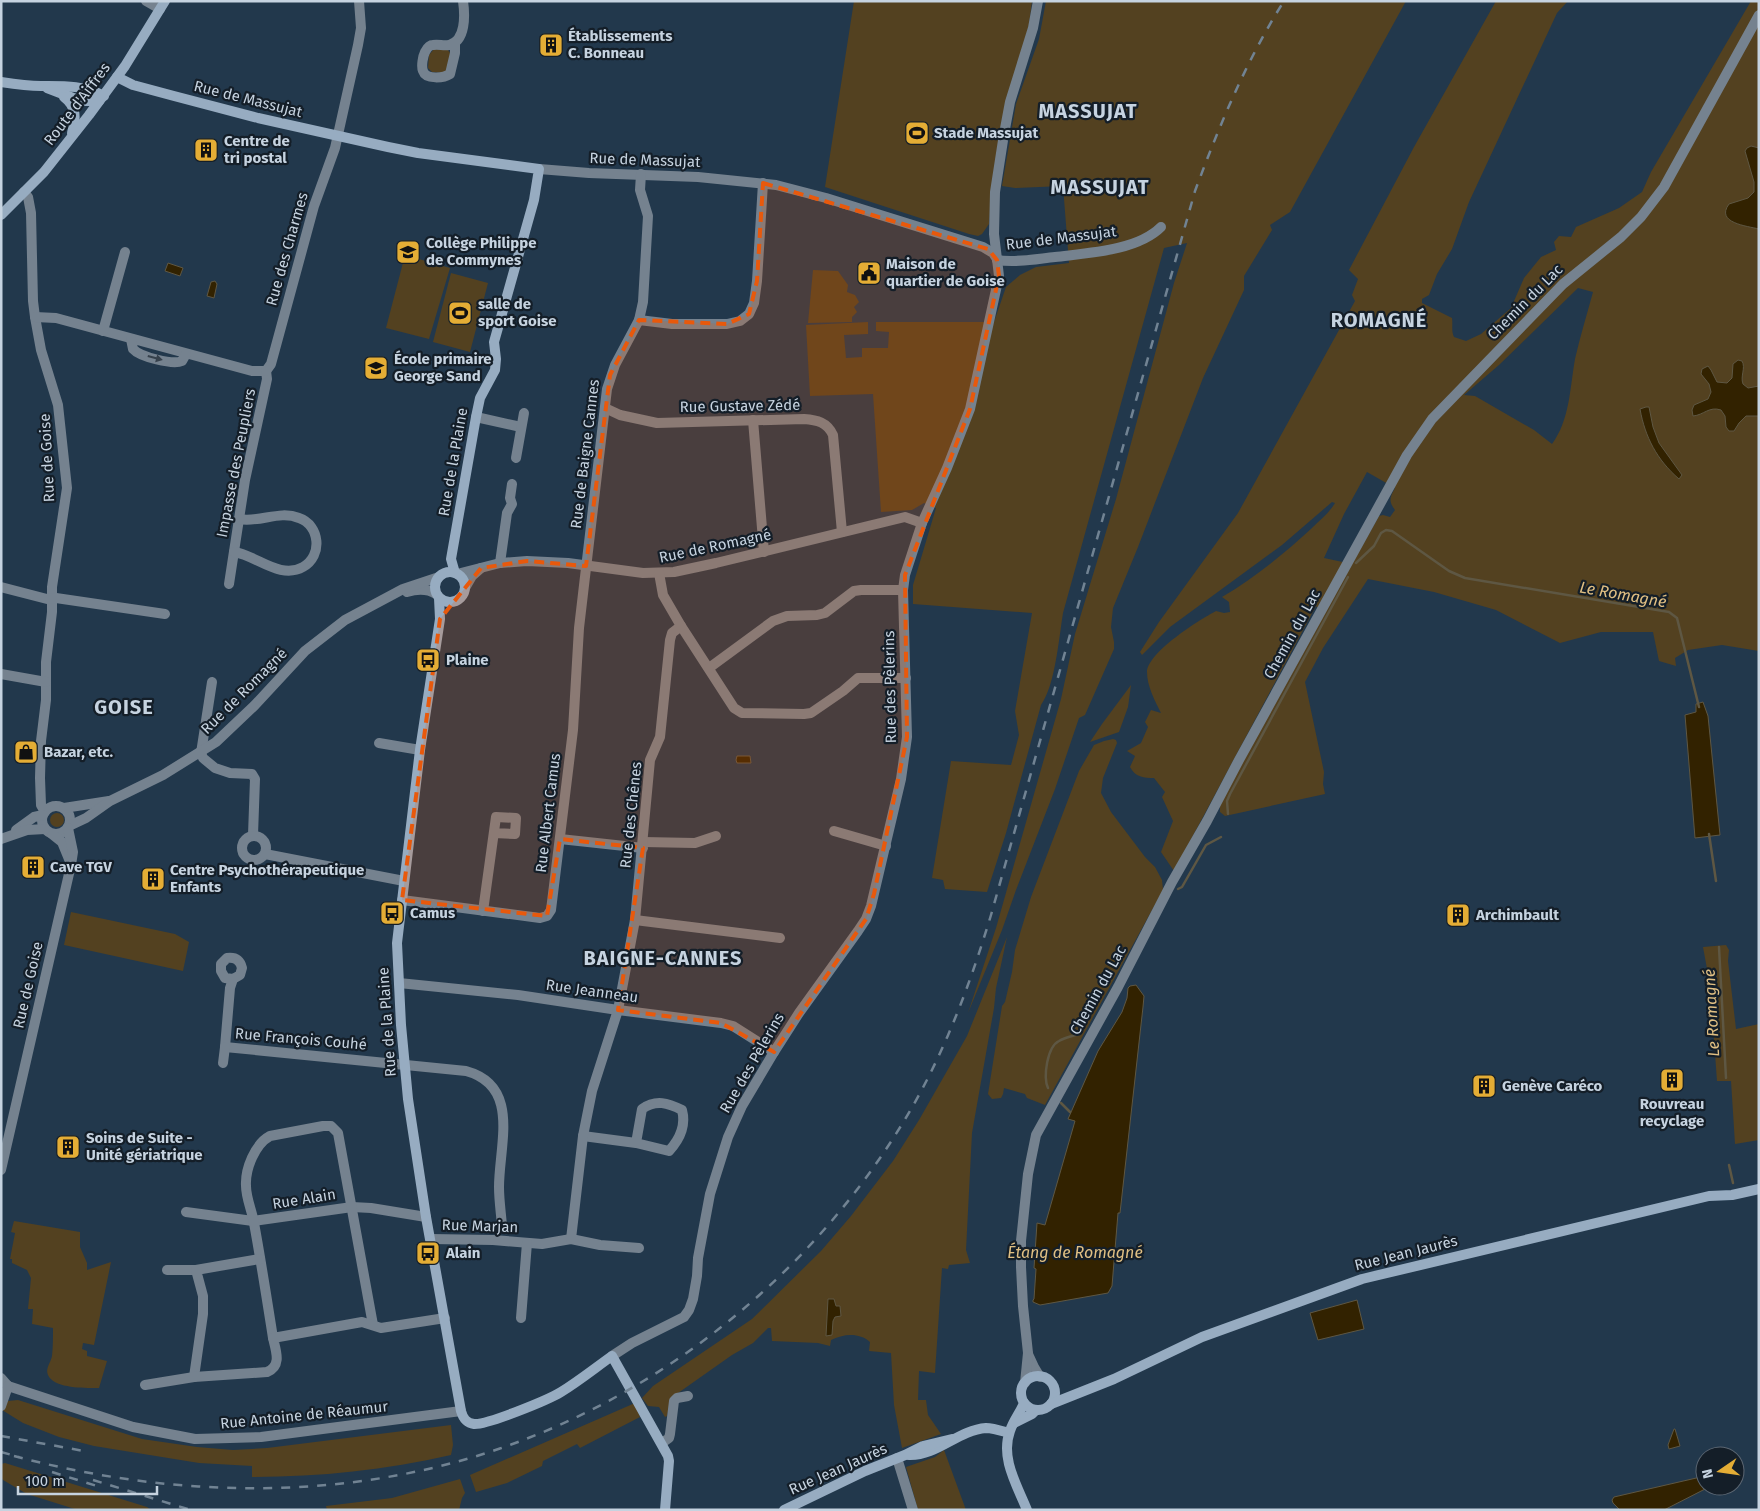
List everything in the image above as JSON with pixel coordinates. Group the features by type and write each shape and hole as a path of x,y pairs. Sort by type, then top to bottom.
{"street":[{"path":"146,1 162,5"},
{"name":"Rue des Charmes","path":"266,371 271,364 314,206 338,135 358,45 360,28 359,1"},
{"path":"455,43 460,36 464,21 463,1"},
{"name":"Rue des Pèlerins","path":"612,1356 632,1343 684,1317 691,1306 697,1276 700,1243 710,1194 728,1137 774,1052 799,1012 866,919 873,900 901,778 906,745 908,719 903,590 905,575 922,523 947,468 970,409 999,276 994,234 995,192 1001,152 1010,102 1033,28 1038,1"},
{"name":"Route d'Aiffres","path":"1,215 44,172 101,99 162,5"},
{"name":"Chemin du Lac","path":"1025,1383 1028,1353 1023,1306 1022,1241 1028,1174 1036,1135 1118,987 1172,882 1207,822 1391,483 1420,435 1432,419 1563,284 1622,237 1641,217 1664,187 1759,15"},
{"name":"Rue de Massujat","path":"117,77 132,85 258,118 418,153 539,170 698,176 792,188 983,247 993,253 997,260 1035,259 1122,247 1149,236 1161,227"},
{"path":"1,82 42,86 81,101 101,99 98,93 72,86 42,86"},
{"path":"58,92 70,102 75,112 76,120 70,139"},
{"name":"Rue de la Plaine","path":"440,576 451,559 480,398 494,370 496,358 494,342 534,200 539,170"},
{"name":"Rue de Baigne Cannes","path":"586,566 610,375 639,320 643,302 648,216 640,190 640,174"},
{"path":"639,320 672,324 727,324 740,321 749,314 754,303 757,281 763,183"},
{"name":"Rue de Goise","path":"24,192 28,197 31,212 34,317 43,360 58,405 66,476 66,502 61,522 51,598 52,612 46,662 45,717 41,741 40,787 41,805 44,814"},
{"path":"103,331 125,252"},
{"name":"Impasse des Peupliers","path":"34,317 56,318 252,371 266,371 267,379 245,480 229,584"},
{"name":"Rue Gustave Zédé","path":"605,408 620,415 650,422 817,420 830,428 833,435 842,532"},
{"path":"516,458 524,413"},
{"path":"476,417 521,427"},
{"path":"753,420 764,552"},
{"path":"500,563 508,512 512,504 510,498 512,484"},
{"path":"234,552 248,556 273,568 295,570 313,558 317,547 316,534 313,528 302,519 288,515 254,520 239,519"},
{"name":"Rue de Romagné","path":"456,574 500,563 527,561 659,573 716,563 904,517 922,523"},
{"name":"Rue de la Plaine","path":"451,559 456,574"},
{"name":"Rue Albert Camus","path":"402,900 540,918 547,916 551,910 573,730 579,628 586,566"},
{"path":"465,588 463,580 450,572 440,576 435,585 438,596 444,601 454,602 461,597 472,576 481,568"},
{"path":"659,573 662,595 734,708 742,714 807,714 843,692 858,678 906,678"},
{"name":"Rue de Romagné","path":"68,827 86,818 110,801 163,775 216,742 254,706 305,651 345,620 416,584 440,576"},
{"path":"1,587 47,599 165,614"},
{"name":"Rue de Romagné","path":"394,595 416,590 432,591 438,596"},
{"path":"709,668 779,618 825,613 854,591 903,590"},
{"name":"Rue de la Plaine","path":"438,596 440,620 420,750 402,900 398,943 399,982 404,1064 426,1217 463,1416"},
{"name":"Rue de la Plaine","path":"440,620 454,602"},
{"name":"Rue des Chênes","path":"571,1239 583,1136 592,1091 618,1010 635,920 650,760 660,737 670,640 672,633 681,626"},
{"path":"1,674 46,682"},
{"path":"212,682 201,753 208,764 215,768 230,773 252,774 255,779 253,835"},
{"path":"379,742 420,750"},
{"path":"5,838 27,830 61,833 68,827 70,818 60,807 46,797 40,787"},
{"name":"Rue de Romagné","path":"60,807 110,801"},
{"path":"5,838 30,820 44,814 51,807 60,807"},
{"path":"44,814 42,821 49,831 62,842 71,865"},
{"name":"Rue de Goise","path":"1,1170 71,865 72,852 68,827"},
{"path":"834,831 886,846"},
{"path":"483,912 494,833"},
{"path":"253,835 264,839 267,846 263,857 251,860 242,850 245,839 253,835"},
{"path":"560,839 643,845 696,843 716,836"},
{"path":"265,854 404,881"},
{"path":"635,920 780,938"},
{"name":"Rue François Couhé","path":"223,1063 230,988 233,979"},
{"name":"Rue Jeanneau","path":"399,982 518,995 721,1023 733,1026 774,1052"},
{"name":"Rue François Couhé","path":"225,1047 466,1071 478,1074 489,1081 495,1088 503,1109 499,1188 502,1226"},
{"path":"583,1136 636,1143 669,1151 676,1143 685,1120 682,1110 668,1103 651,1102 642,1108 636,1143"},
{"path":"146,1385 194,1377 266,1372 273,1370 276,1365 277,1360 246,1186 248,1168 260,1144 270,1136 323,1126 331,1126 338,1133 373,1325"},
{"name":"Rue Jean Jaurès","path":"1051,1404 1128,1372 1202,1338 1362,1279 1709,1196 1732,1195 1759,1188"},
{"name":"Rue Alain","path":"186,1212 253,1221 352,1207 371,1208 426,1217"},
{"name":"Rue Marjan","path":"431,1239 493,1240 542,1244 571,1239"},
{"path":"571,1239 600,1245 639,1248"},
{"name":"Rue Marjan","path":"521,1318 527,1243"},
{"path":"167,1270 196,1270 260,1259"},
{"path":"194,1377 203,1314 203,1296 196,1270"},
{"path":"273,1338 362,1322 381,1328 445,1318"},
{"name":"Chemin du Lac","path":"1028,1353 1040,1377"},
{"path":"463,1416 472,1424 480,1424 545,1400 560,1392 612,1356 662,1443 669,1461 665,1510"},
{"path":"1024,1403 1032,1409 1045,1409 1051,1404 1055,1396 1055,1390 1050,1382 1040,1377 1034,1377 1025,1383 1022,1391 1024,1403 1011,1428 1007,1445 1007,1459 1027,1510"},
{"path":"1,1406 4,1382"},
{"name":"Rue Antoine de Réaumur","path":"4,1382 133,1427 195,1439 261,1437 463,1416"},
{"path":"1055,1390 1074,1394"},
{"path":"662,1443 669,1438 674,1401 677,1398 688,1396"},
{"path":"1011,1428 1036,1410"},
{"name":"Rue Jean Jaurès","path":"784,1510 865,1471 902,1457 929,1452 952,1439 981,1428 1011,1428"},
{"path":"902,1457 913,1510"}],"highlighted area":[{"path":"763,183 988,249 997,260 999,276 970,409 905,575 907,737 874,894 866,919 774,1052 721,1023 618,1010 643,848 560,839 547,916 402,900 440,619 481,568 527,561 586,566 610,375 639,320 727,324 749,314 757,281"}],"shaded area":[{"name":"Stade Massujat","path":"854,1 1032,1 1029,25 1005,108 994,169 989,224 982,234 978,236 969,234 825,187"},
{"path":"1046,1 1406,1 1290,212 1270,225 1272,230 1244,276 1244,290 1203,378 1113,608 1111,627 1114,649 1085,715 1079,718 1055,789 1002,930 968,1013 996,928 1061,699 1075,634 1116,499 1174,283 1187,243 1164,248 1063,613 1056,661 1050,686 1041,705 1006,833 987,892 945,889 943,880 932,878 951,761 1011,765 1019,735 1015,711 1032,613 913,604 913,585 936,508 924,503 912,510 881,512 873,394 810,396 806,325 868,322 868,334 844,335 846,358 862,357 862,348 888,348 889,332 876,331 876,322 994,322 1006,287 1020,275 1036,267 1069,263 1063,186 1015,188 1002,186 1016,104 1039,39"},
{"path":"1496,1 1568,1 1557,13 1469,202 1452,249 1437,274 1429,295 1422,299 1422,303 1452,318 1454,337 1466,341 1481,334 1511,308 1524,278 1541,257 1556,250 1554,242 1559,236 1571,237 1576,227 1619,208 1642,192 1651,172 1751,1 1759,1 1759,651 1722,645 1688,650 1675,658 1676,666 1659,661 1653,632 1601,632 1560,643 1496,610 1434,592 1368,579 1323,648 1305,682 1324,772 1323,784 1325,794 1225,816 1220,812 1220,803 1324,615 1316,606 1174,871 1161,852 1173,821 1162,797 1165,792 1154,778 1143,777 1134,773 1130,767 1135,756 1127,751 1141,743 1148,727 1145,722 1151,710 1161,713 1148,683 1147,672 1150,664 1165,646 1198,622 1216,611 1230,612 1229,602 1222,597 1246,582 1280,556 1321,519 1335,503 1332,502 1282,545 1170,627 1142,655 1140,652 1159,622 1238,513 1355,301 1352,295 1358,279 1349,270 1414,147","holes":["1578,288 1593,292 1575,359 1566,414 1558,435 1552,444 1534,430 1475,396 1464,395 1499,365","1367,472 1395,488 1390,499 1395,510 1390,517 1379,516 1352,564 1324,558 1344,514"]},
{"path":"434,49 448,50 451,54 451,63 445,73 432,72 428,68 429,55"},
{"path":"405,255 450,268 429,339 386,328"},
{"path":"813,270 838,271 848,285 847,292 855,295 859,302 854,307 857,312 852,317 852,322 808,323"},
{"name":"salle de sport Goise","path":"451,273 488,283 470,352 433,342"},
{"path":"1131,685 1128,707 1119,732 1090,742 1102,724"},
{"path":"1113,739 1117,743 1103,778 1101,793 1111,812 1145,857 1155,867 1162,880 1163,890 1045,1105 1027,1098 1025,1094 1004,1088 1001,1098 992,1099 988,1094 1002,1006 1005,1002 1015,950 1031,897 1079,771 1094,745"},
{"path":"57,813 62,815 64,820 62,825 57,827 52,825 50,820 52,815"},
{"path":"71,912 175,934 189,942 183,971 64,945"},
{"path":"1007,937 996,988 972,1133 966,1250 970,1263 949,1265 948,1269 942,1268 935,1373 919,1371 918,1400 926,1400 928,1415 941,1434 902,1448 894,1405 891,1353 869,1351 870,1342 856,1335 846,1335 831,1340 830,1346 818,1343 772,1341 771,1328 768,1328 753,1343 732,1355 671,1398 667,1416 665,1417 659,1407 648,1406 642,1398 653,1386 752,1319 821,1251 851,1216 893,1161 967,1036"},
{"path":"1726,945 1729,950 1728,961 1736,1029 1759,1024 1759,1140 1735,1144 1731,1081 1717,1081 1710,985 1703,947"},
{"path":"14,1221 80,1232 80,1247 87,1263 87,1270 111,1262 94,1345 83,1343 82,1349 87,1351 87,1356 107,1361 99,1388 79,1388 64,1385 51,1380 48,1375 52,1356 53,1328 32,1324 33,1309 28,1309 31,1278 27,1270 12,1263 12,1259 10,1259 15,1233 11,1232"},
{"path":"18,1400 142,1439 197,1447 233,1450 267,1448 451,1425 453,1445 451,1455 377,1469 302,1476 252,1477 252,1466 199,1463 94,1446 59,1437 23,1423 2,1410 8,1401"},
{"path":"635,1403 640,1417 580,1448 577,1444 543,1461 542,1466 507,1483 476,1492 470,1475"},
{"path":"944,1450 966,1510 918,1510 906,1467 935,1457"},
{"path":"5,1463 147,1507 151,1510 78,1510 27,1494 3,1480 1,1477 1,1464"},
{"path":"460,1479 465,1493 459,1510 327,1510 326,1506 392,1498"}],"water":[{"path":"1751,146 1759,148 1759,229 1734,223 1726,216 1729,204 1748,198 1754,192 1754,182 1745,151"},
{"path":"168,263 183,268 180,276 165,271"},
{"path":"215,281 217,284 214,298 207,296 211,282"},
{"path":"1738,360 1742,361 1743,364 1743,384 1748,388 1759,386 1759,416 1746,416 1734,431 1729,431 1726,427 1725,416 1721,410 1713,409 1693,416 1692,410 1694,405 1708,399 1711,392 1709,384 1701,374 1702,369 1708,366 1717,382 1727,383 1732,378 1733,364"},
{"path":"1649,407 1659,443 1682,475 1679,479 1664,464 1653,447 1645,429 1640,409"},
{"path":"1703,702 1708,716 1720,835 1695,838 1685,715 1696,712 1696,704"},
{"path":"737,756 750,756 751,763 737,763"},
{"name":"Étang de Romagné","path":"1136,985 1144,996 1120,1213 1118,1213 1112,1286 1108,1293 1040,1305 1033,1302 1037,1223 1045,1225 1075,1121 1068,1119 1098,1051 1122,1012 1128,988"},
{"path":"828,1299 834,1299 836,1306 840,1306 841,1316 835,1317 833,1321 832,1335 826,1336"},
{"path":"1357,1300 1364,1329 1318,1340 1310,1313"},
{"path":"1674,1429 1680,1446 1669,1449 1668,1445"},
{"path":"1695,1478 1695,1494 1664,1510 1620,1510 1613,1503 1614,1497"}],"waterway":[{"name":"Le Romagné","path":"1356,563 1374,546 1381,533 1386,530 1392,531 1449,571 1465,578 1669,612 1677,618 1699,707"},
{"name":"Le Romagné","path":"1228,814 1227,801 1230,794 1348,577"},
{"name":"Le Romagné","path":"1709,834 1716,881"},
{"name":"Le Romagné","path":"1178,889 1182,887 1206,845 1221,837"},
{"name":"Le Romagné","path":"1719,947 1726,1078"},
{"name":"Le Romagné","path":"1048,1088 1046,1070 1052,1049 1055,1044 1064,1038 1081,1033"},
{"name":"Le Romagné","path":"1061,1103 1070,1112"},
{"name":"Le Romagné","path":"1729,1165 1733,1183"}],"railway":[{"path":"14,1456 61,1467 157,1483 205,1487 254,1488 303,1487 399,1475 480,1455 557,1426 631,1388 701,1343 765,1290 823,1231 875,1165 919,1095 941,1052 968,985 991,915 1195,191 1235,93 1270,24 1284,1"},
{"path":"1,1436 84,1451"},
{"path":"1,1452 19,1457"},
{"path":"52,1472 100,1487"},
{"path":"93,1480 191,1510"}],"place":[{"name":"Établissements C. Bonneau","path":"551,45"},
{"name":"Stade Massujat","path":"917,133"},
{"name":"Centre de tri postal","path":"206,150"},
{"name":"Collège Philippe de Commynes","path":"408,252"},
{"name":"Maison de quartier de Goise","path":"869,273"},
{"name":"salle de sport Goise","path":"460,313"},
{"name":"École primaire George Sand","path":"376,368"},
{"name":"Plaine","path":"428,660"},
{"name":"Bazar, etc.","path":"26,752"},
{"name":"Cave TGV","path":"33,867"},
{"name":"Centre Psychothérapeutique Enfants","path":"153,879"},
{"name":"Camus","path":"392,913"},
{"name":"Archimbault","path":"1458,915"},
{"name":"Rouvreau recyclage","path":"1672,1080"},
{"name":"Genève Caréco","path":"1484,1086"},
{"name":"Soins de Suite - Unité gériatrique","path":"68,1147"},
{"name":"Alain","path":"428,1253"}],"district":[{"name":"MASSUJAT","path":"1088,111"},
{"name":"MASSUJAT","path":"1100,187"},
{"name":"ROMAGNÉ","path":"1379,320"},
{"name":"GOISE","path":"124,707"},
{"name":"BAIGNE-CANNES","path":"663,958"}]}
